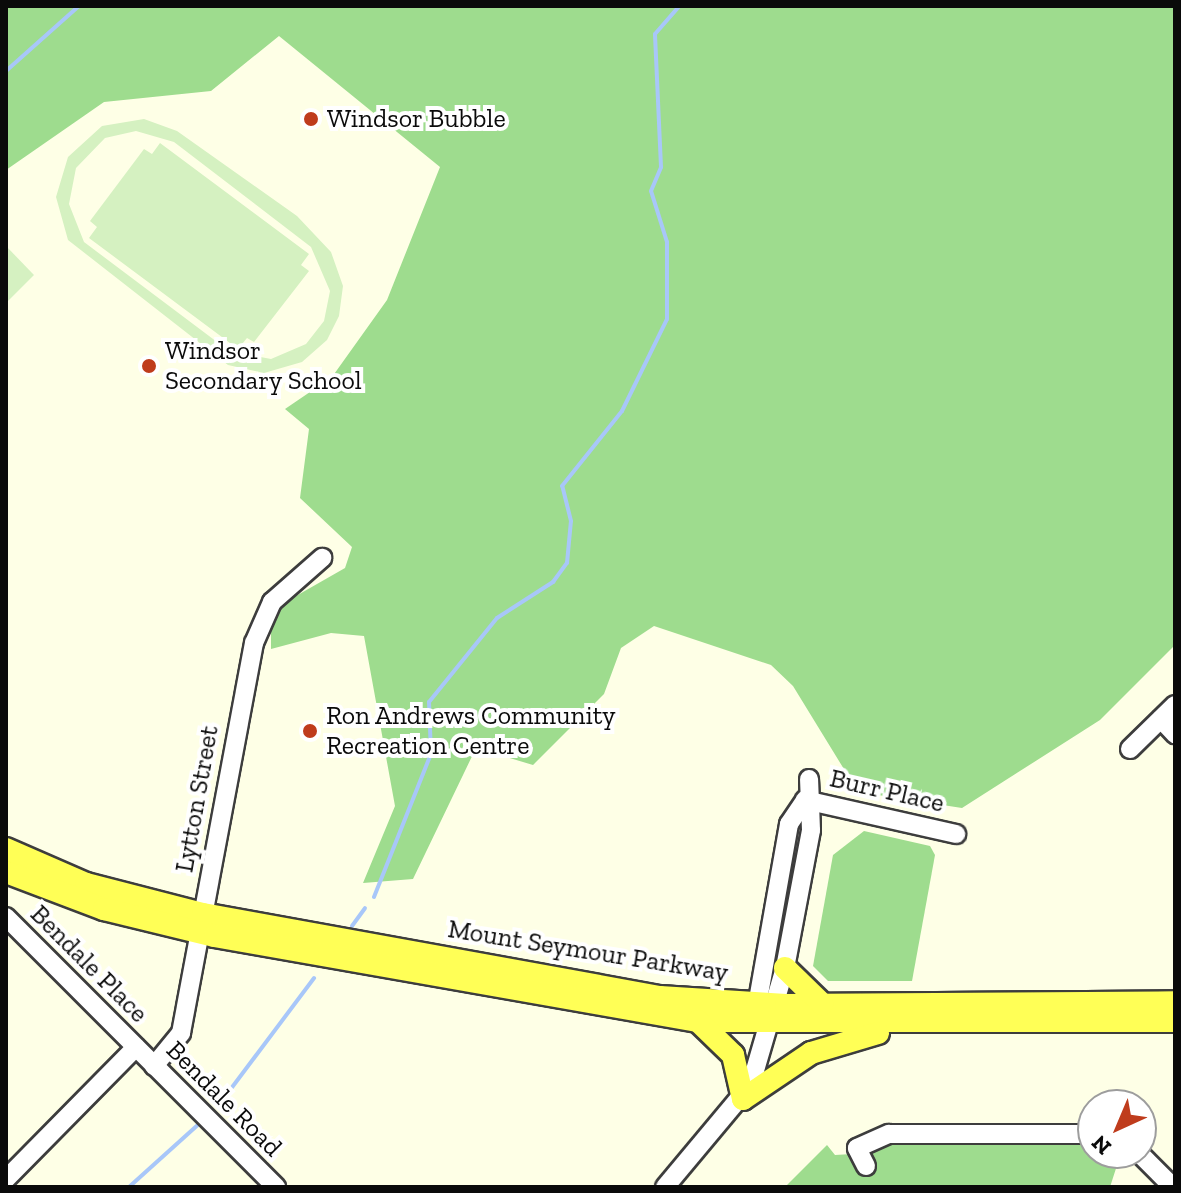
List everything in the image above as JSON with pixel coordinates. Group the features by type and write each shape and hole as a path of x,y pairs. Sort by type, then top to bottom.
{"main road":[{"name":"Mount Seymour Parkway","path":"6,849 86,884 201,923 698,1021 764,1018 921,1023 1175,1021"},
{"name":"Mount Seymour Parkway","path":"6,872 104,909 660,997 764,1018 822,1004 1175,1002"},
{"path":"785,968 822,1004"},
{"path":"698,1021 733,1055 743,1099 822,1048 921,1023"}],"street":[{"name":"Lytton Street","path":"154,1066 181,1033 254,643 272,602 322,558"},
{"path":"1130,749 1175,705"},
{"path":"1161,719 1175,734"},
{"path":"764,1018 785,968 811,830 805,800 809,779"},
{"path":"665,1187 743,1099 764,1018 789,824 805,800"},
{"name":"Burr Place","path":"805,800 956,834"},
{"name":"Bendale Place","path":"6,917 136,1047"},
{"path":"6,1179 136,1047"},
{"name":"Bendale Road","path":"136,1047 276,1187"},
{"path":"866,1166 857,1148 879,1136 1077,1134"},
{"path":"1155,1169 1173,1187"}],"green space":[{"path":"6,6 1175,6 1175,645 1100,720 962,808 858,792 793,686 771,665 654,626 621,648 604,694 533,765 476,748 413,879 363,883 395,806 364,636 331,633 271,649 271,621 282,604 345,568 352,547 300,498 309,429 285,409 332,377 387,300 440,167 279,36 211,91 104,102 6,170"},
{"path":"144,119 177,131 297,216 331,252 343,286 339,316 327,340 302,362 264,373 228,365 68,240 56,197 68,157 102,126","holes":["136,131 174,142 311,247 330,291 324,321 306,344 271,359 229,351 84,242 69,204 76,168 105,138"]},
{"path":"160,143 309,254 301,265 309,271 254,342 247,338 238,349 89,238 97,227 90,221 144,149 152,154"},
{"path":"6,246 34,275 6,303"},
{"path":"864,831 930,846 935,855 912,981 828,981 813,966 833,855"},
{"path":"1077,1140 1077,1169 1116,1169 1110,1187 785,1187 827,1145 835,1155 869,1153 880,1141"}],"waterway":[{"path":"6,71 79,6"},
{"path":"374,897 431,754 429,702 497,618 553,582 567,563 571,521 562,486 622,411 667,319 667,242 651,191 661,167 655,34 679,6"},
{"path":"352,926 365,908"},
{"path":"218,1106 314,978"},
{"path":"129,1187 199,1124"}],"place":[{"name":"Windsor Bubble","path":"311,119"},
{"name":"Windsor Secondary School","path":"149,366"},
{"name":"Ron Andrews Community Recreation Centre","path":"310,731"}]}
